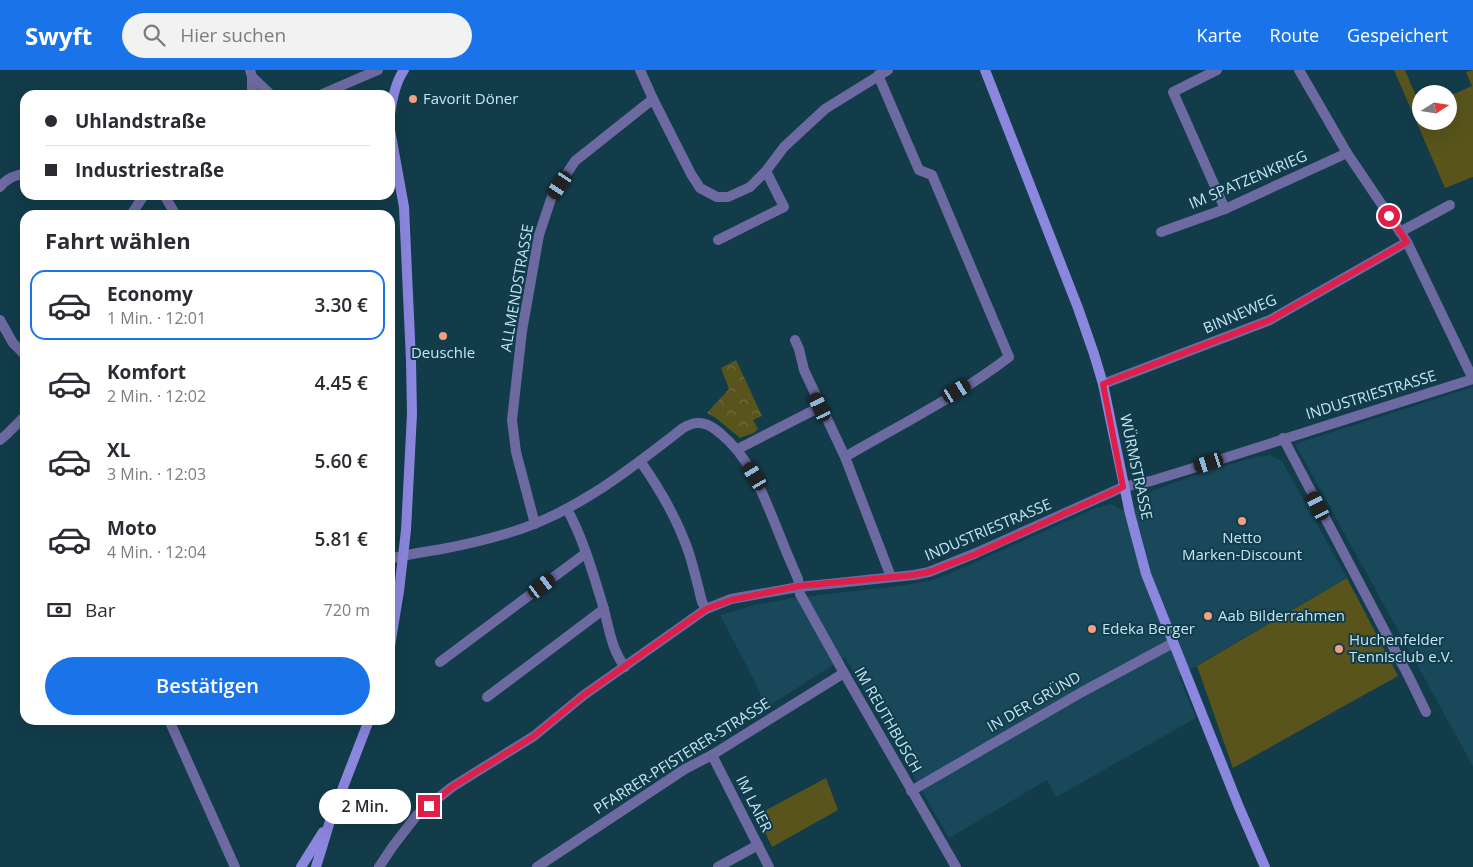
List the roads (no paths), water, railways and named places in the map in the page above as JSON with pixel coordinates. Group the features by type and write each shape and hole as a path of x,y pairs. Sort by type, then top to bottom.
{"street":[{"path":"332,90 378,70"},
{"path":"640,70 691,174 700,188 717,197 728,197 750,187 766,171 784,146 825,109 888,70"},
{"name":"WÜRMSTRASSE","path":"985,70 1078,308 1103,384 1123,487 1146,574 1239,807 1265,867"},
{"path":"1217,70 1173,92 1225,208"},
{"path":"1299,70 1347,153 1407,242 1473,379"},
{"path":"395,90 402,71"},
{"path":"251,74 252,90"},
{"path":"251,74 266,90"},
{"path":"845,457 932,407 991,371 1009,357 932,176 919,170 878,75"},
{"name":"ALLMENDSTRASSE","path":"535,524 516,452 512,420 522,331 538,235 552,196 575,161 653,99"},
{"name":"IM SPATZENKRIEG","path":"1161,232 1225,208 1347,153"},
{"path":"395,158 404,207 411,361 411,423 406,530 395,615"},
{"path":"718,240 784,207 766,171"},
{"path":"0,187 5,180 20,174"},
{"path":"1400,232 1450,205"},
{"name":"BINNEWEG","path":"1103,384 1270,320 1407,242"},
{"path":"0,320 13,343 20,350"},
{"path":"795,340 804,370 845,457 891,577"},
{"name":"INDUSTRIESTRASSE","path":"379,867 417,815 452,787 534,736 584,695 706,609 731,600 799,586 929,572 976,554 1123,487 1190,469 1473,379"},
{"path":"738,449 820,407"},
{"path":"0,440 20,422"},
{"name":"IM REUTHBUSCH","path":"395,557 451,547 505,534 535,524 567,509 608,484 683,428 694,423 703,423 710,426 726,437 738,449 755,476 798,579 800,594 956,867"},
{"path":"1283,438 1405,668 1426,712"},
{"path":"640,461 672,512 689,552 702,602 706,609"},
{"path":"567,509 586,553 604,609 613,648 624,667"},
{"path":"440,662 586,553"},
{"path":"487,697 604,609"},
{"name":"IN DER GRÜND","path":"911,791 1082,692 1173,643"},
{"name":"PFARRER-PFISTERER-STRASSE","path":"537,867 685,769 712,755 844,674"},
{"path":"171,725 235,867"},
{"path":"316,867 330,821 368,725"},
{"name":"IM LAIER","path":"712,755 769,867"},
{"path":"301,867 330,821"},
{"path":"718,867 758,844"}],"place":[{"name":"Favorit Döner","path":"413,99"},
{"name":"Deuschle","path":"443,336"},
{"name":"Netto Marken-Discount","path":"1242,521"},
{"name":"Aab Bilderrahmen","path":"1208,616"},
{"name":"Edeka Berger","path":"1092,629"},
{"name":"Huchenfelder Tennisclub e.V.","path":"1339,649"}]}
